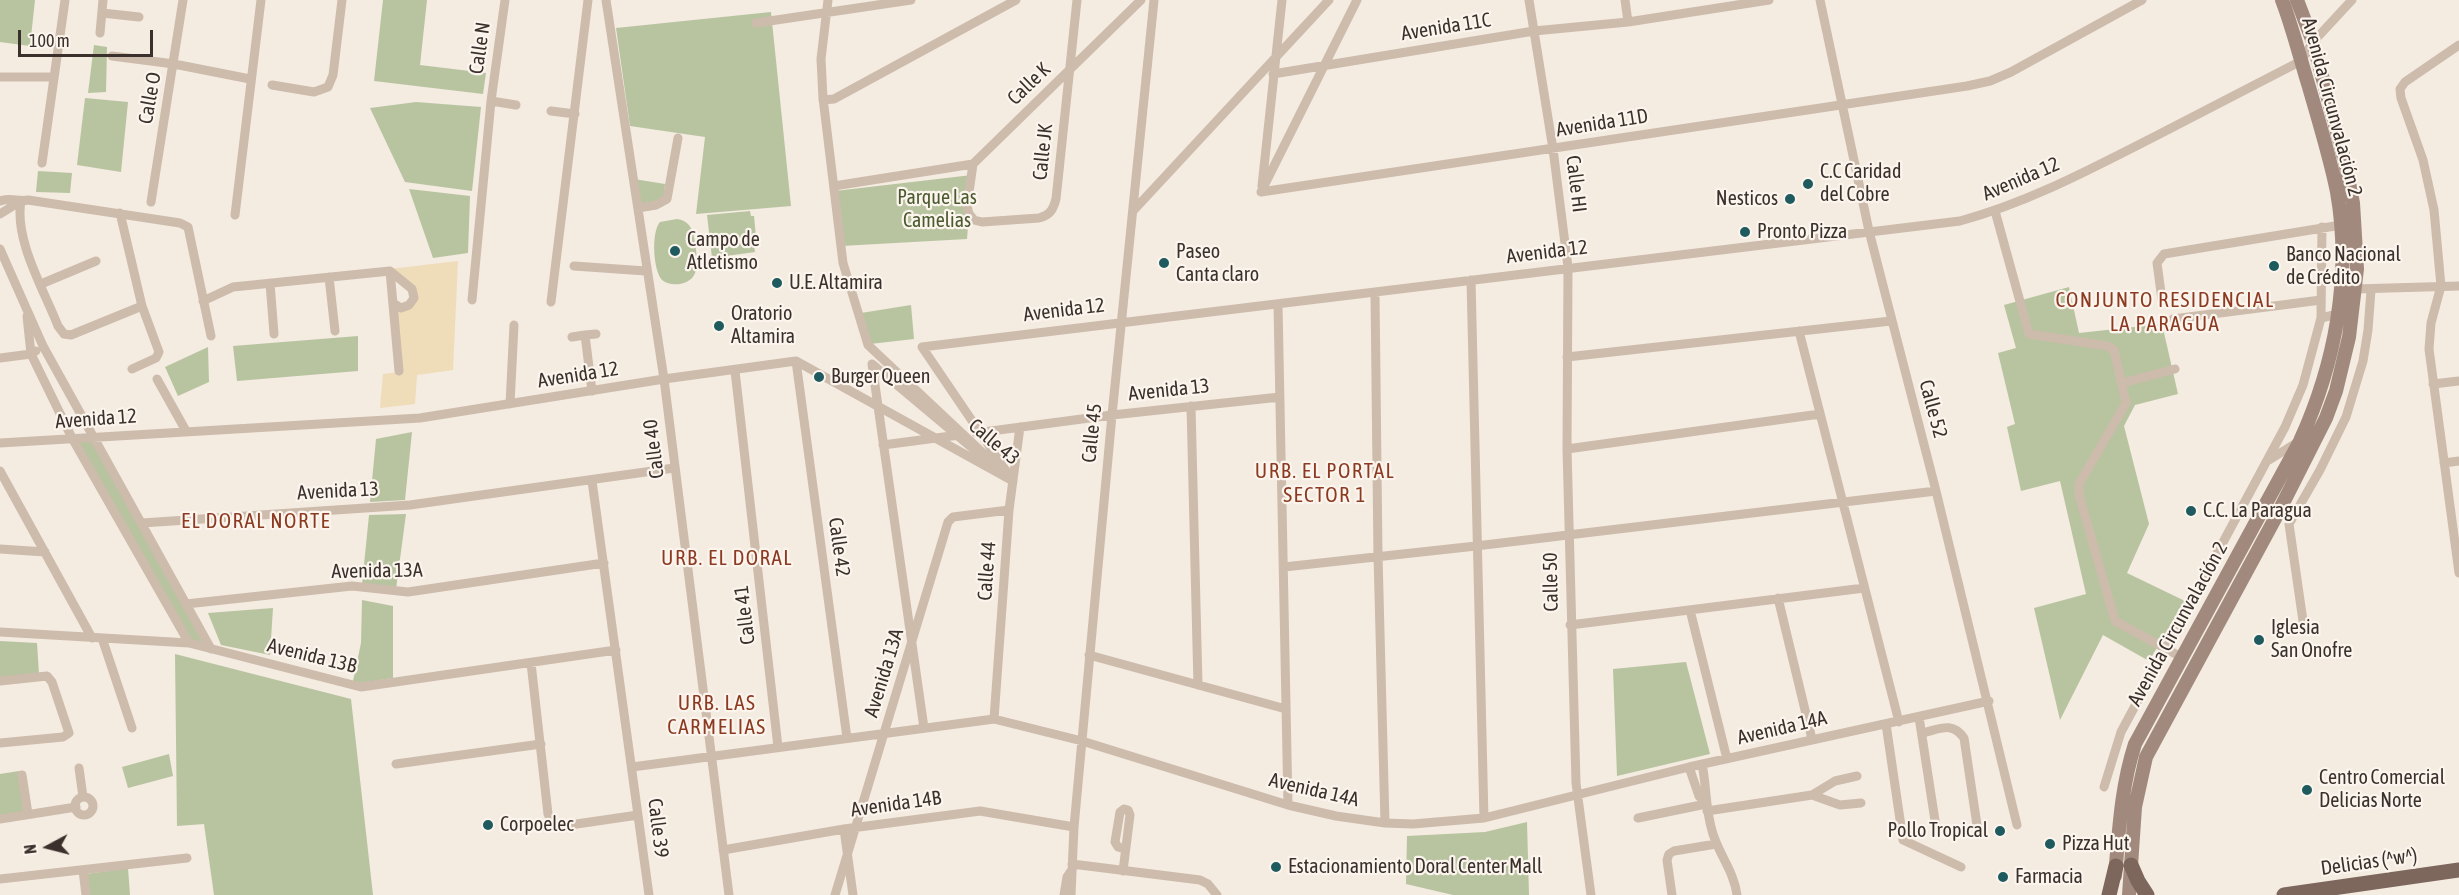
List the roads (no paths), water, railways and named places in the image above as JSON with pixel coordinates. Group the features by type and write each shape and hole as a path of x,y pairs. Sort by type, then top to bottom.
{"main road":[{"name":"Avenida Circunvalación 2","path":"2129,895 2120,818 2131,757 2141,731 2300,441 2320,392 2338,314 2342,279 2341,225 2330,162 2282,0"},
{"name":"Avenida Circunvalación 2","path":"2124,865 2146,757 2277,515 2326,418 2336,391 2349,337 2355,289 2356,234 2353,203 2345,162 2313,42 2297,0"},
{"path":"2111,895 2124,865 2147,895"},
{"name":"Delicias (^w^)","path":"2284,895 2459,870"},
{"name":"Delicias (^w^)","path":"2363,895 2459,880"}],"street":[{"path":"42,162 65,0"},
{"path":"100,33 103,0"},
{"name":"Calle O","path":"151,202 183,0"},
{"path":"235,215 261,0"},
{"path":"272,85 314,92 328,87 333,75 342,0"},
{"name":"Calle N","path":"472,300 491,101 505,0"},
{"path":"551,302 588,0"},
{"name":"Calle 40","path":"606,0 664,380 729,895"},
{"name":"Calle 43","path":"828,0 821,59 823,100 843,263 868,345 1013,482"},
{"path":"756,22 910,0"},
{"path":"823,100 834,99 1016,0"},
{"name":"Calle JK","path":"973,164 967,206 974,220 982,222 1040,218 1048,216 1053,209 1077,0"},
{"name":"Calle K","path":"973,164 1141,0"},
{"name":"Calle 45","path":"1071,895 1074,880 1072,867 1074,827 1089,655 1155,0"},
{"path":"1261,192 1282,0"},
{"path":"1133,211 1329,0"},
{"path":"1261,192 1357,0"},
{"name":"Calle HI","path":"1529,0 1553,149 1568,267"},
{"path":"1625,0 1628,22"},
{"name":"Avenida 11C","path":"1273,74 1534,31 1628,22 1769,0"},
{"name":"Calle 52","path":"1820,0 1869,231 1989,701 2017,825"},
{"name":"Avenida 11D","path":"1261,192 1990,81 2027,64 2142,0"},
{"name":"Avenida 12","path":"1013,482 922,347 1960,221 1995,212 2031,197 2175,128 2301,61 2313,42 2352,0"},
{"path":"102,14 139,17"},
{"path":"2459,45 2405,82 2400,89 2430,185 2434,210 2441,286 2429,340 2459,573"},
{"path":"112,56 174,64 250,79"},
{"path":"0,76 53,77"},
{"path":"491,101 516,105"},
{"path":"551,111 575,114"},
{"path":"638,208 656,205 667,200 678,138"},
{"path":"834,186 973,164"},
{"path":"0,201 15,198 21,201"},
{"path":"0,214 21,201 28,200 180,223 188,227 211,336"},
{"path":"21,201 19,217 22,237 58,326 64,334 71,335 142,306"},
{"path":"1995,212 2029,334 2111,348 2122,382 2125,406 2079,484 2078,490 2114,618 2183,658"},
{"path":"120,213 142,306 159,357 132,369"},
{"path":"2162,300 2157,263 2164,254 2341,225"},
{"path":"2103,787 2121,732 2268,461 2303,386 2321,318 2322,227"},
{"path":"0,249 43,346 211,649"},
{"path":"41,284 96,261"},
{"path":"574,266 646,271"},
{"name":"Calle 50","path":"1568,267 1567,449 1576,795 1591,895"},
{"path":"203,301 233,287 390,271 412,289 414,298 410,305 401,308 393,303"},
{"path":"390,271 399,371"},
{"path":"329,277 334,331"},
{"path":"1471,280 1484,818"},
{"path":"270,283 274,334"},
{"path":"2355,289 2459,286"},
{"path":"2303,621 2289,524 2325,460 2348,409 2363,361 2371,290"},
{"path":"1375,293 1378,556 1385,823"},
{"path":"2173,319 2320,300"},
{"path":"1278,305 1288,805"},
{"path":"27,310 32,354 72,438 189,643"},
{"path":"2321,318 2338,314"},
{"path":"1567,357 1891,321"},
{"path":"510,404 514,325"},
{"path":"1799,331 1899,722"},
{"path":"572,337 590,335 592,391"},
{"path":"0,358 32,354 43,346"},
{"path":"796,361 1013,482"},
{"name":"Avenida 12","path":"0,443 420,418 796,361"},
{"name":"Calle 42","path":"796,361 847,738"},
{"name":"Calle 43","path":"924,728 872,364 1013,482"},
{"path":"2122,382 2175,369"},
{"name":"Calle 41","path":"735,371 778,747"},
{"path":"157,379 186,431"},
{"path":"2433,384 2459,381"},
{"name":"Avenida 13","path":"883,445 1112,415 1280,397"},
{"path":"1191,406 1198,685"},
{"path":"1567,449 1820,414"},
{"name":"Calle 44","path":"994,719 1009,510 1020,427"},
{"path":"2268,461 2300,441"},
{"path":"2444,463 2459,461"},
{"name":"Avenida 13","path":"142,523 410,505 674,468"},
{"path":"0,471 97,638 132,728"},
{"name":"Calle 39","path":"592,481 649,895"},
{"path":"1284,567 1843,503 1936,490"},
{"name":"Avenida 13A","path":"835,895 948,522 953,517 1009,510"},
{"path":"2277,515 2289,524"},
{"path":"0,549 45,552"},
{"name":"Avenida 13A","path":"186,604 352,586 408,592 604,563"},
{"path":"1570,625 1864,588"},
{"path":"1778,598 1812,739"},
{"path":"1690,610 1727,759"},
{"name":"Avenida 13B","path":"0,632 189,643 361,687 616,650"},
{"path":"1089,655 1286,709"},
{"path":"531,663 548,814 553,824 563,826 638,815"},
{"path":"0,681 47,676 52,682 69,734 63,737 0,742"},
{"name":"Avenida 14A","path":"632,766 994,719 1082,741 1288,805 1336,816 1385,823 1451,822 1484,818 1689,767 1989,701"},
{"path":"1919,717 1936,827"},
{"path":"1886,724 1903,840 1961,867"},
{"path":"1922,733 1950,727 1958,730 1964,738 1977,825"},
{"path":"396,764 541,744"},
{"path":"1702,764 1707,790 1706,806 1716,843 1734,878 1737,895"},
{"path":"1689,767 1699,796 1706,806"},
{"path":"79,768 83,797"},
{"path":"22,774 28,814"},
{"path":"1638,818 1706,806 1812,795 1835,781 1857,776"},
{"path":"1812,795 1840,805 1861,803"},
{"path":"83,797 91,800 93,806 91,811 83,815 76,807 78,800 83,797"},
{"path":"0,819 76,807"},
{"name":"Avenida 14B","path":"723,850 844,829 980,811 1074,827"},
{"path":"844,829 853,895"},
{"path":"1672,895 1667,861 1669,854 1716,843"},
{"path":"1123,871 1125,849"},
{"path":"0,879 187,858"},
{"path":"1072,867 1200,880 1208,884 1217,895"},
{"name":"Calle 45","path":"1064,895 1072,867"},
{"path":"83,870 86,895"}],"place":[{"name":"C.C Caridad del Cobre","path":"1808,184"},
{"name":"Nesticos","path":"1790,199"},
{"name":"Pronto Pizza","path":"1745,232"},
{"name":"Campo de Atletismo","path":"675,251"},
{"name":"Paseo Canta claro","path":"1164,263"},
{"name":"Banco Nacional de Crédito","path":"2274,266"},
{"name":"U.E. Altamira","path":"777,283"},
{"name":"Oratorio Altamira","path":"719,326"},
{"name":"Burger Queen","path":"819,377"},
{"name":"C.C. La Paragua","path":"2191,511"},
{"name":"Iglesia San Onofre","path":"2259,640"},
{"name":"Centro Comercial Delicias Norte","path":"2307,790"},
{"name":"Corpoelec","path":"488,825"},
{"name":"Pollo Tropical","path":"2000,831"},
{"name":"Pizza Hut","path":"2050,844"},
{"name":"Estacionamiento Doral Center Mall","path":"1276,867"},
{"name":"Farmacia","path":"2003,877"}],"district":[{"name":"CONJUNTO RESIDENCIAL LA PARAGUA","path":"2165,312"},
{"name":"URB. EL PORTAL SECTOR 1","path":"1325,483"},
{"name":"EL DORAL NORTE","path":"256,521"},
{"name":"URB. EL DORAL","path":"727,558"},
{"name":"URB. LAS CARMELIAS","path":"717,715"}],"park label":[{"name":"Parque Las Camelias","path":"937,210"}]}
